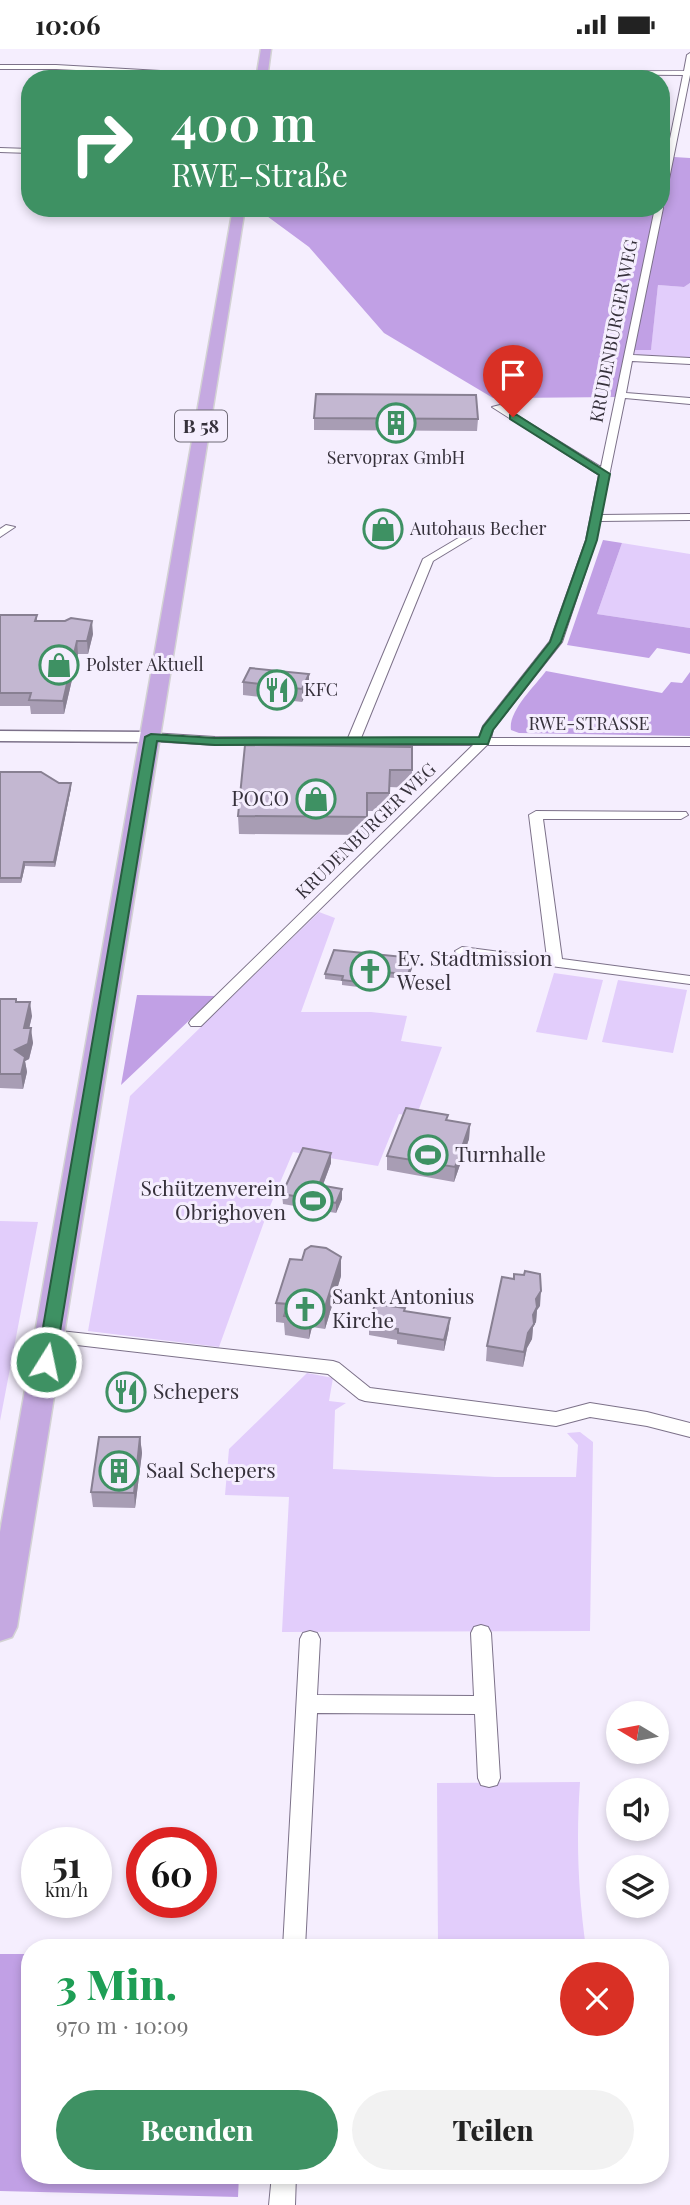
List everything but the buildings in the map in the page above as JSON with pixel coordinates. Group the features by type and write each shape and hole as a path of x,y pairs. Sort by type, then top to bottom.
{"main road":[{"path":"263,70 266,49"},
{"name":"B 58","path":"0,1627 237,217"}],"street":[{"path":"670,155 690,55"},
{"path":"0,68 120,70"},
{"path":"0,150 21,151"},
{"name":"KRUDENBURGER WEG","path":"196,1023 484,741 487,729 556,642 591,540 657,217"},
{"path":"630,358 690,361"},
{"path":"621,395 690,401"},
{"path":"497,407 605,474"},
{"path":"596,518 690,517"},
{"path":"0,534 10,527"},
{"path":"353,741 428,559 477,530"},
{"path":"0,736 151,737"},
{"name":"RWE-STRASSE","path":"151,737 215,741 690,742"},
{"path":"555,963 536,815 681,815"},
{"path":"462,951 690,980"},
{"path":"51,1336 333,1368 365,1394 556,1419 590,1410 647,1419 690,1430"},
{"path":"481,1633 489,1778"},
{"path":"294,1939 310,1639"},
{"path":"306,1704 485,1705"},
{"path":"282,2205 283,2184"}],"shaded area":[{"path":"670,144 676,144 674,157 690,158 690,283 684,287 658,285 651,350 628,350 617,397 493,398 384,333 309,247 268,217 670,217"},
{"path":"690,283 690,360 631,357 634,349 651,349 658,285 684,287"},
{"path":"603,540 622,543 597,614 690,628 690,654 657,648 649,658 567,645"},
{"path":"622,543 690,554 690,628 597,614"},
{"path":"546,671 662,693 671,682 682,683 690,672 690,736 519,733 511,730 518,707"},
{"path":"319,912 335,918 301,1012 371,1012 407,1016 401,1041 442,1047 416,1117 399,1114 378,1166 293,1152 268,1211 219,1347 88,1331 130,1096"},
{"path":"554,973 603,980 587,1040 536,1032"},
{"path":"618,980 687,990 673,1053 602,1042"},
{"path":"137,995 215,996 121,1085"},
{"path":"0,1221 38,1222 0,1421"},
{"path":"307,1373 333,1378 329,1401 346,1403 335,1410 333,1469 495,1477 576,1477 578,1445 567,1433 580,1432 593,1442 590,1631 282,1632 289,1497 225,1495 229,1449"},
{"path":"580,1782 579,1865 585,1939 438,1939 437,1783"},
{"path":"0,1954 21,1954 21,2184 239,2184 238,2197 0,2191"}],"place":[{"name":"Servoprax GmbH","path":"396,423"},
{"name":"Autohaus Becher","path":"383,529"},
{"name":"Polster Aktuell","path":"59,665"},
{"name":"KFC","path":"277,690"},
{"name":"POCO","path":"316,799"},
{"name":"Ev. Stadtmission Wesel","path":"370,971"},
{"name":"Turnhalle","path":"428,1155"},
{"name":"Schützenverein Obrighoven","path":"313,1201"},
{"name":"Sankt Antonius Kirche","path":"305,1309"},
{"name":"Schepers","path":"126,1392"},
{"name":"Saal Schepers","path":"119,1471"}],"route":[{"path":"46,1362 151,737 215,741 484,741 487,729 556,642 591,540 605,474 513,417"}]}
